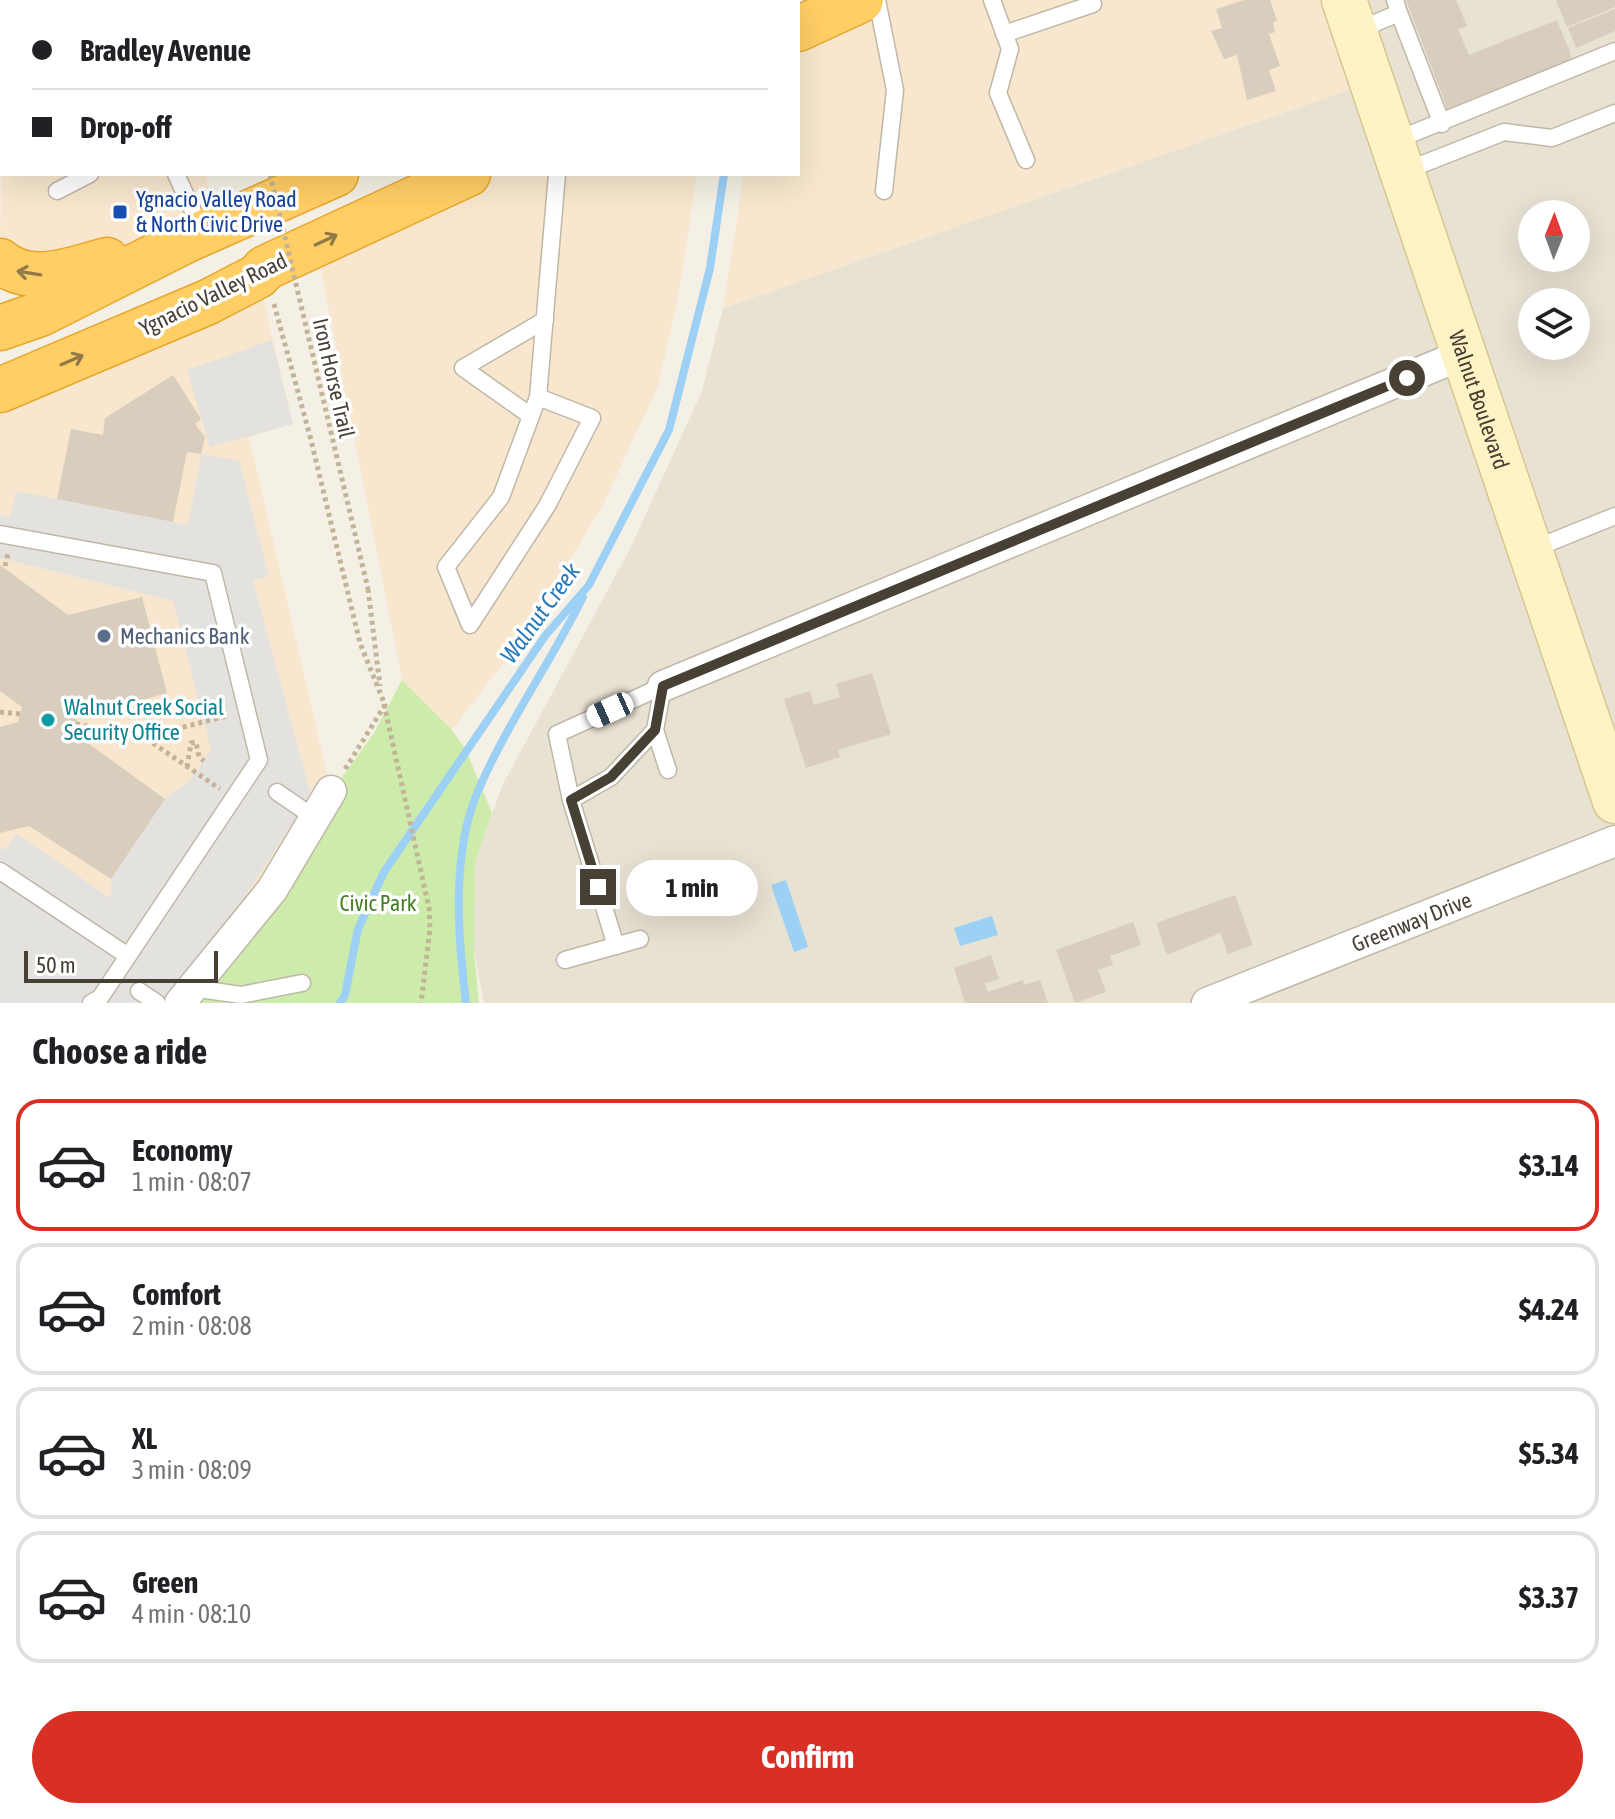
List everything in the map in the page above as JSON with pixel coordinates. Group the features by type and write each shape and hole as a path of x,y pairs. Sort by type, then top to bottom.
{"highway":[{"path":"800,28 861,0"},
{"path":"0,328 40,314 195,237 332,176"},
{"name":"Ygnacio Valley Road","path":"0,390 208,302 258,276 265,268 464,176"},
{"path":"0,261 20,273 41,276 195,237"}],"street":[{"name":"Walnut Boulevard","path":"1349,16 1615,801"},
{"path":"663,686 1464,354"},
{"path":"186,996 272,890 331,791"},
{"name":"Greenway Drive","path":"1207,1003 1615,841"}],"lane":[{"path":"877,0 895,90 884,191"},
{"path":"992,0 1010,49 998,93 1026,160"},
{"path":"1004,34 1093,4"},
{"path":"1349,16 1397,6 1442,124"},
{"path":"1399,157 1442,124 1615,51"},
{"path":"1399,157 1504,132 1552,138 1615,113"},
{"path":"57,191 86,176"},
{"path":"177,176 195,237"},
{"path":"538,397 592,418 547,506 470,625 446,567 501,497 538,397 557,176"},
{"path":"531,416 463,368 545,320"},
{"path":"1529,551 1615,516"},
{"path":"0,534 213,573 259,760 100,998 91,1003"},
{"path":"663,686 655,730 668,770"},
{"path":"616,946 571,800 557,734 663,686"},
{"path":"571,800 611,777 655,730"},
{"path":"277,792 315,818"},
{"path":"0,871 128,956"},
{"path":"565,960 640,939"},
{"path":"186,996 241,995 302,983"},
{"path":"139,991 157,1003"}],"path":[{"name":"Iron Horse Trail","path":"270,176 368,589 378,649 378,678 385,705"},
{"path":"265,268 314,450 360,643 385,705 429,908 430,929 421,1003"},
{"path":"331,791 385,705"},
{"path":"144,737 247,710"},
{"path":"0,712 20,714"},
{"path":"76,724 144,737 233,799"},
{"path":"187,767 191,743 196,742 199,757 204,761"}],"shaded area":[{"path":"861,0 1344,0 1372,82 723,308 744,176 800,176 800,28"},
{"path":"1344,0 1615,0 1615,1003 484,1003 474,951 475,863 502,786 630,549 702,391 723,308 1372,82"},
{"path":"1,176 206,176 217,227 187,240 0,261"},
{"path":"464,176 697,176 679,293 658,386 601,509 514,649 452,730 402,680 316,245"},
{"path":"258,276 293,424 249,437 331,791 180,1003 0,1003 0,390"},
{"path":"272,340 293,424 210,447 187,370"},
{"path":"201,454 239,461 269,576 253,581 311,795 242,901 163,1003 0,1003 0,849 5,849 16,833 110,898 111,879 165,799 190,780 211,750 173,601 0,558 0,515 10,516 16,491 188,525"}],"green space":[{"name":"Civic Park","path":"402,680 452,730 466,750 492,813 475,863 474,951 479,1003 180,1003 374,733"}],"water":[{"path":"786,880 808,947 794,952 771,885"},
{"path":"992,916 998,935 960,946 954,928"}],"building":[{"path":"1244,0 1270,0 1277,21 1273,22 1275,32 1269,34 1280,66 1269,70 1276,91 1247,100 1237,55 1224,59 1211,31 1222,28 1216,9"},
{"path":"1406,0 1456,0 1467,26 1458,29 1469,55 1557,20 1575,65 1450,116"},
{"path":"1556,0 1615,0 1615,7 1567,27"},
{"path":"1615,9 1615,31 1576,48 1568,28"},
{"path":"173,375 201,419 195,424 205,437 201,454 187,452 173,522 57,499 71,429 103,435 105,418"},
{"name":"Walnut Creek Social Security Office","path":"0,565 68,615 142,597 167,693 77,718 74,733 165,799 111,879 29,826 0,833 0,727 18,722 22,707 0,691"},
{"path":"872,673 891,734 838,750 840,757 806,768 784,699 810,691 814,705 840,697 836,684"},
{"path":"1235,895 1253,945 1228,954 1220,933 1167,955 1156,923"},
{"path":"1133,922 1141,945 1110,956 1113,965 1098,970 1106,992 1075,1003 1056,950"},
{"path":"991,955 999,979 985,983 988,992 1023,980 1024,985 1040,980 1048,1003 965,1003 954,968"}],"waterway":[{"name":"Walnut Creek","path":"340,1003 345,995 358,929 384,872 545,636 589,585 669,430 710,268 724,176"},
{"path":"466,1003 459,896 460,868 469,815 489,766 583,597"}],"place":[{"name":"Ygnacio Valley Road & North Civic Drive","path":"120,212"},
{"name":"Mechanics Bank","path":"104,636"},
{"name":"Walnut Creek Social Security Office","path":"48,720"}],"route":[{"path":"598,887 571,800 611,777 655,730 663,686 1407,378"}]}
